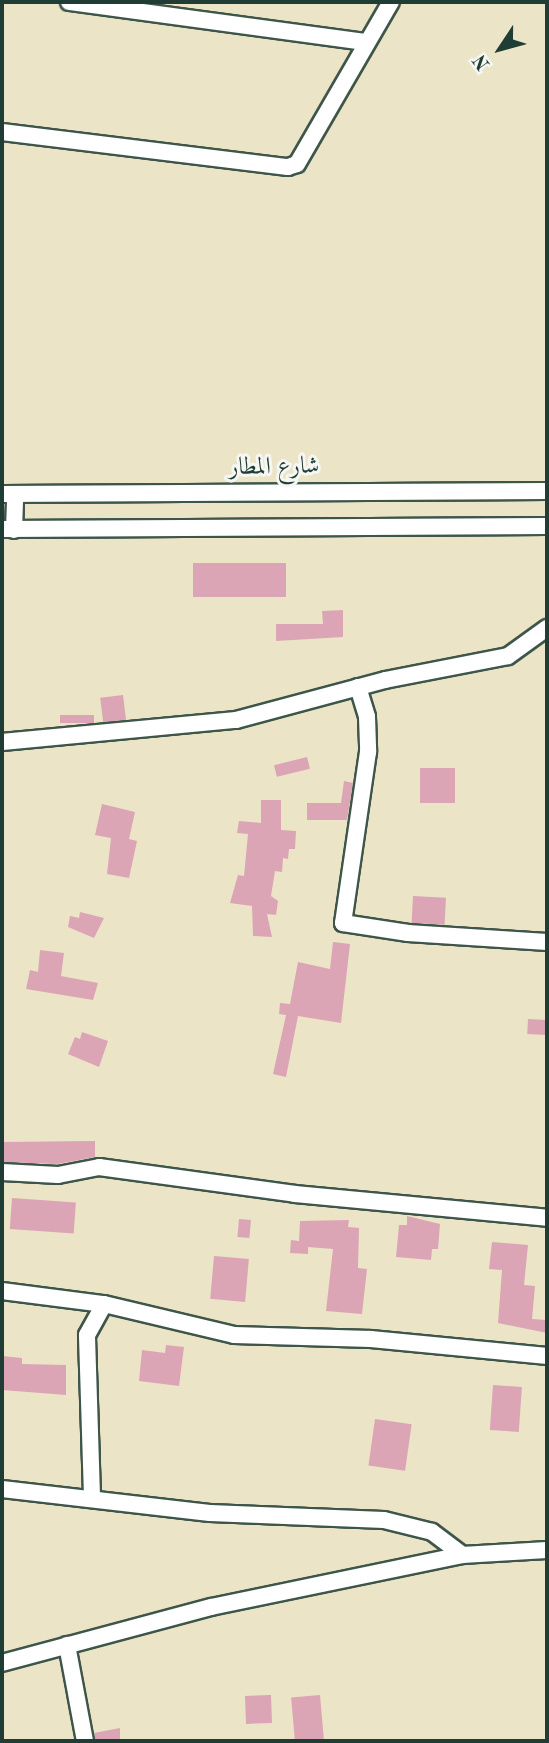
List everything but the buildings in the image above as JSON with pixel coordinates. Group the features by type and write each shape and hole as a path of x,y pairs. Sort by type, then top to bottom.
{"street":[{"path":"69,2 366,42"},
{"path":"2,132 288,167 297,164 391,2"},
{"name":"شارع المطار","path":"8,494 547,491"},
{"path":"8,494 8,529 547,526"},
{"path":"2,742 212,724 358,687 508,656 547,628"},
{"path":"358,687 366,717 368,752 343,923 408,933 547,942"},
{"path":"2,1172 58,1174 99,1167 295,1194 547,1218"},
{"path":"2,1291 104,1304 234,1335 371,1339 547,1356"},
{"path":"92,1496 87,1335 104,1304"},
{"path":"2,1489 92,1496 210,1513 415,1525 449,1542 462,1555"},
{"path":"2,1663 211,1607 462,1555 547,1550"},
{"path":"67,1645 85,1741"}]}
